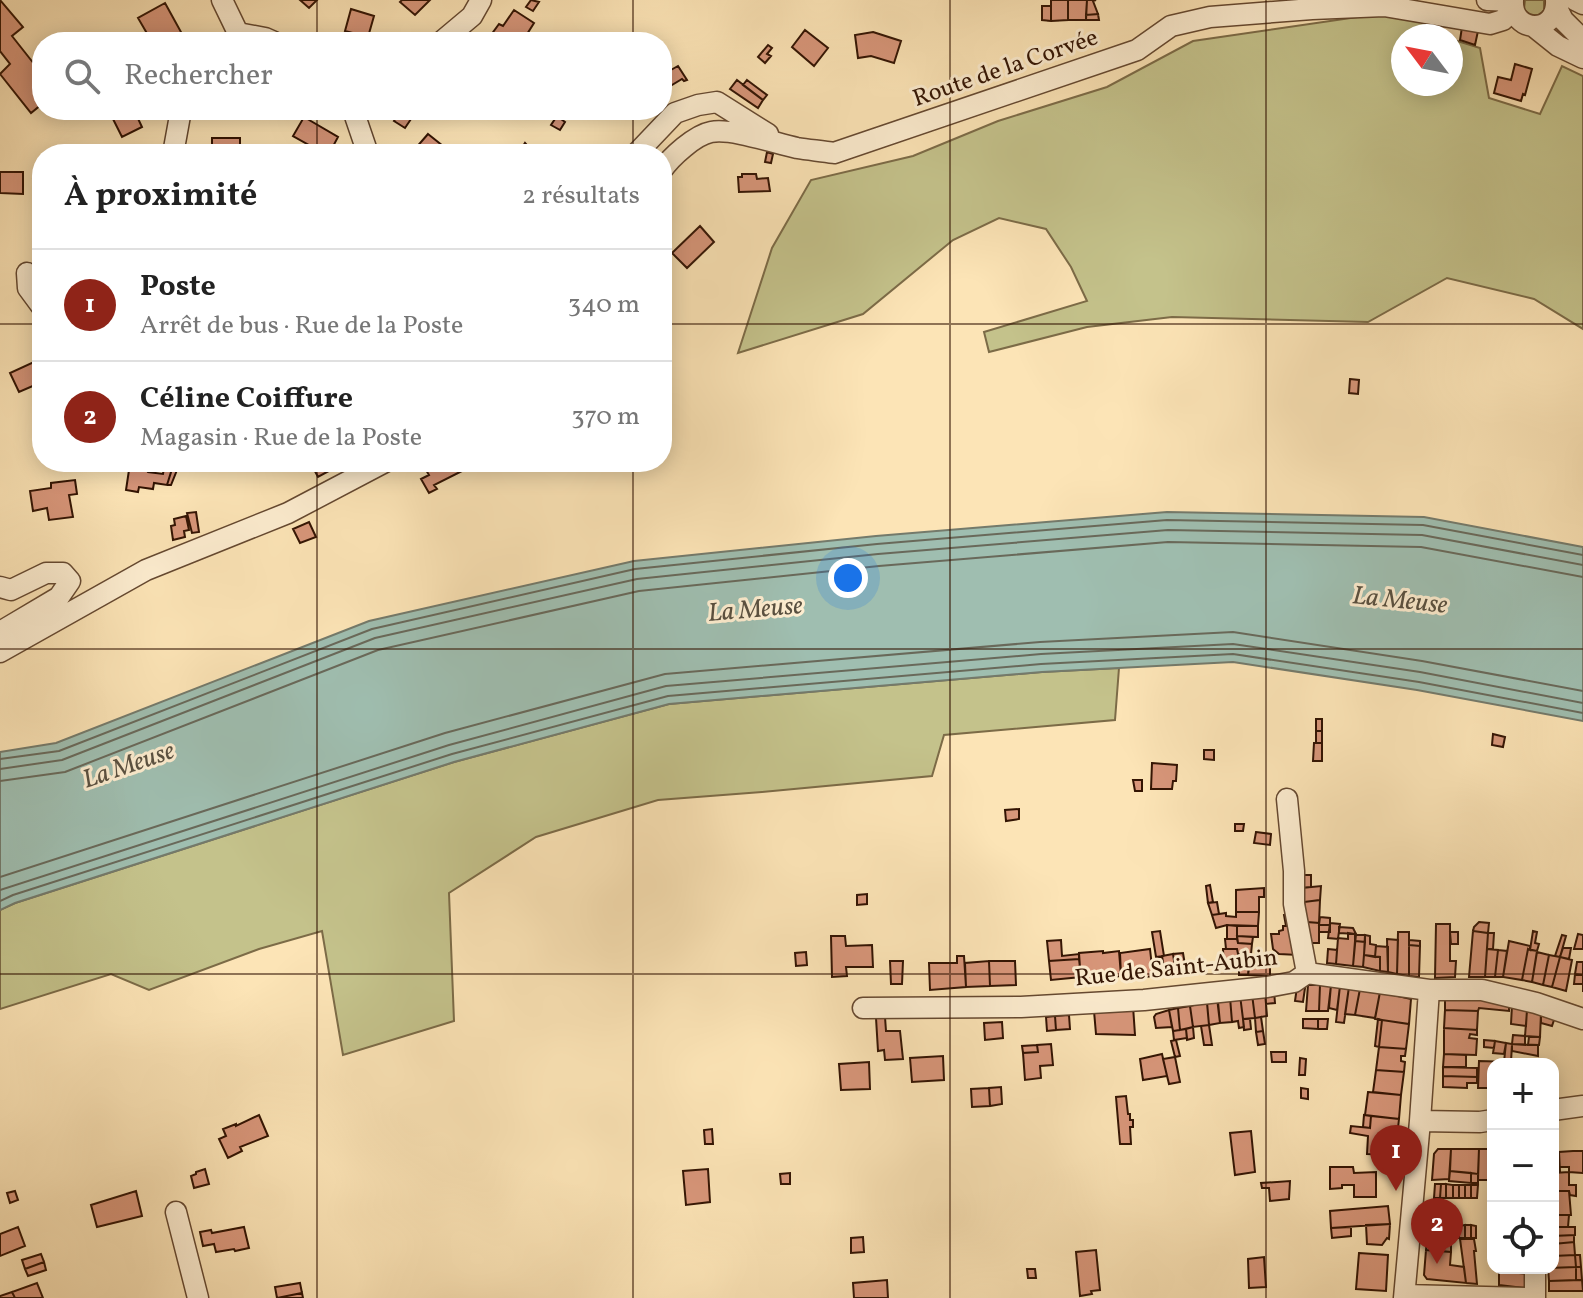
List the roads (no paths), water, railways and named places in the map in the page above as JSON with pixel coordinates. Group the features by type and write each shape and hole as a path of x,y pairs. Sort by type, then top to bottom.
{"street":[{"path":"222,0 233,32"},
{"path":"453,32 472,16 481,0"},
{"path":"1487,0 1513,3 1520,21 1583,58"},
{"name":"Route de la Corvée","path":"672,158 710,132 737,133 834,153 1137,50 1171,26 1210,17 1384,6 1490,24 1503,20 1513,3"},
{"path":"1533,26 1546,24 1563,3"},
{"path":"1563,3 1583,4"},
{"path":"1563,3 1563,20 1583,40"},
{"path":"672,116 698,105 717,102 786,145"},
{"path":"175,144 179,120"},
{"path":"356,120 365,144"},
{"path":"646,144 668,120"},
{"path":"27,273 28,288 32,293"},
{"path":"0,652 146,570 288,513 366,472"},
{"path":"0,587 11,590 46,573 63,573 70,581 59,597 0,632"},
{"path":"1287,799 1294,904 1307,973"},
{"name":"Rue de Saint-Aubin","path":"863,1008 1021,1007 1144,1000 1267,987 1294,982 1307,973 1429,990 1482,990 1536,1003 1583,1019"},
{"path":"1429,990 1404,1296 1526,1298"},
{"path":"1559,1109 1583,1106"},
{"path":"1420,1121 1487,1121"},
{"path":"176,1212 198,1298"},
{"path":"1535,1274 1535,1298"}],"water":[{"name":"La Meuse","path":"1167,512 1424,517 1583,547 1583,721 1417,690 1233,662 1042,672 669,704 454,762 0,910 0,752 56,743 369,621 634,561 876,536"}],"place":[{"name":"Poste","path":"1396,1191"},
{"name":"Céline Coiffure","path":"1437,1264"}]}
